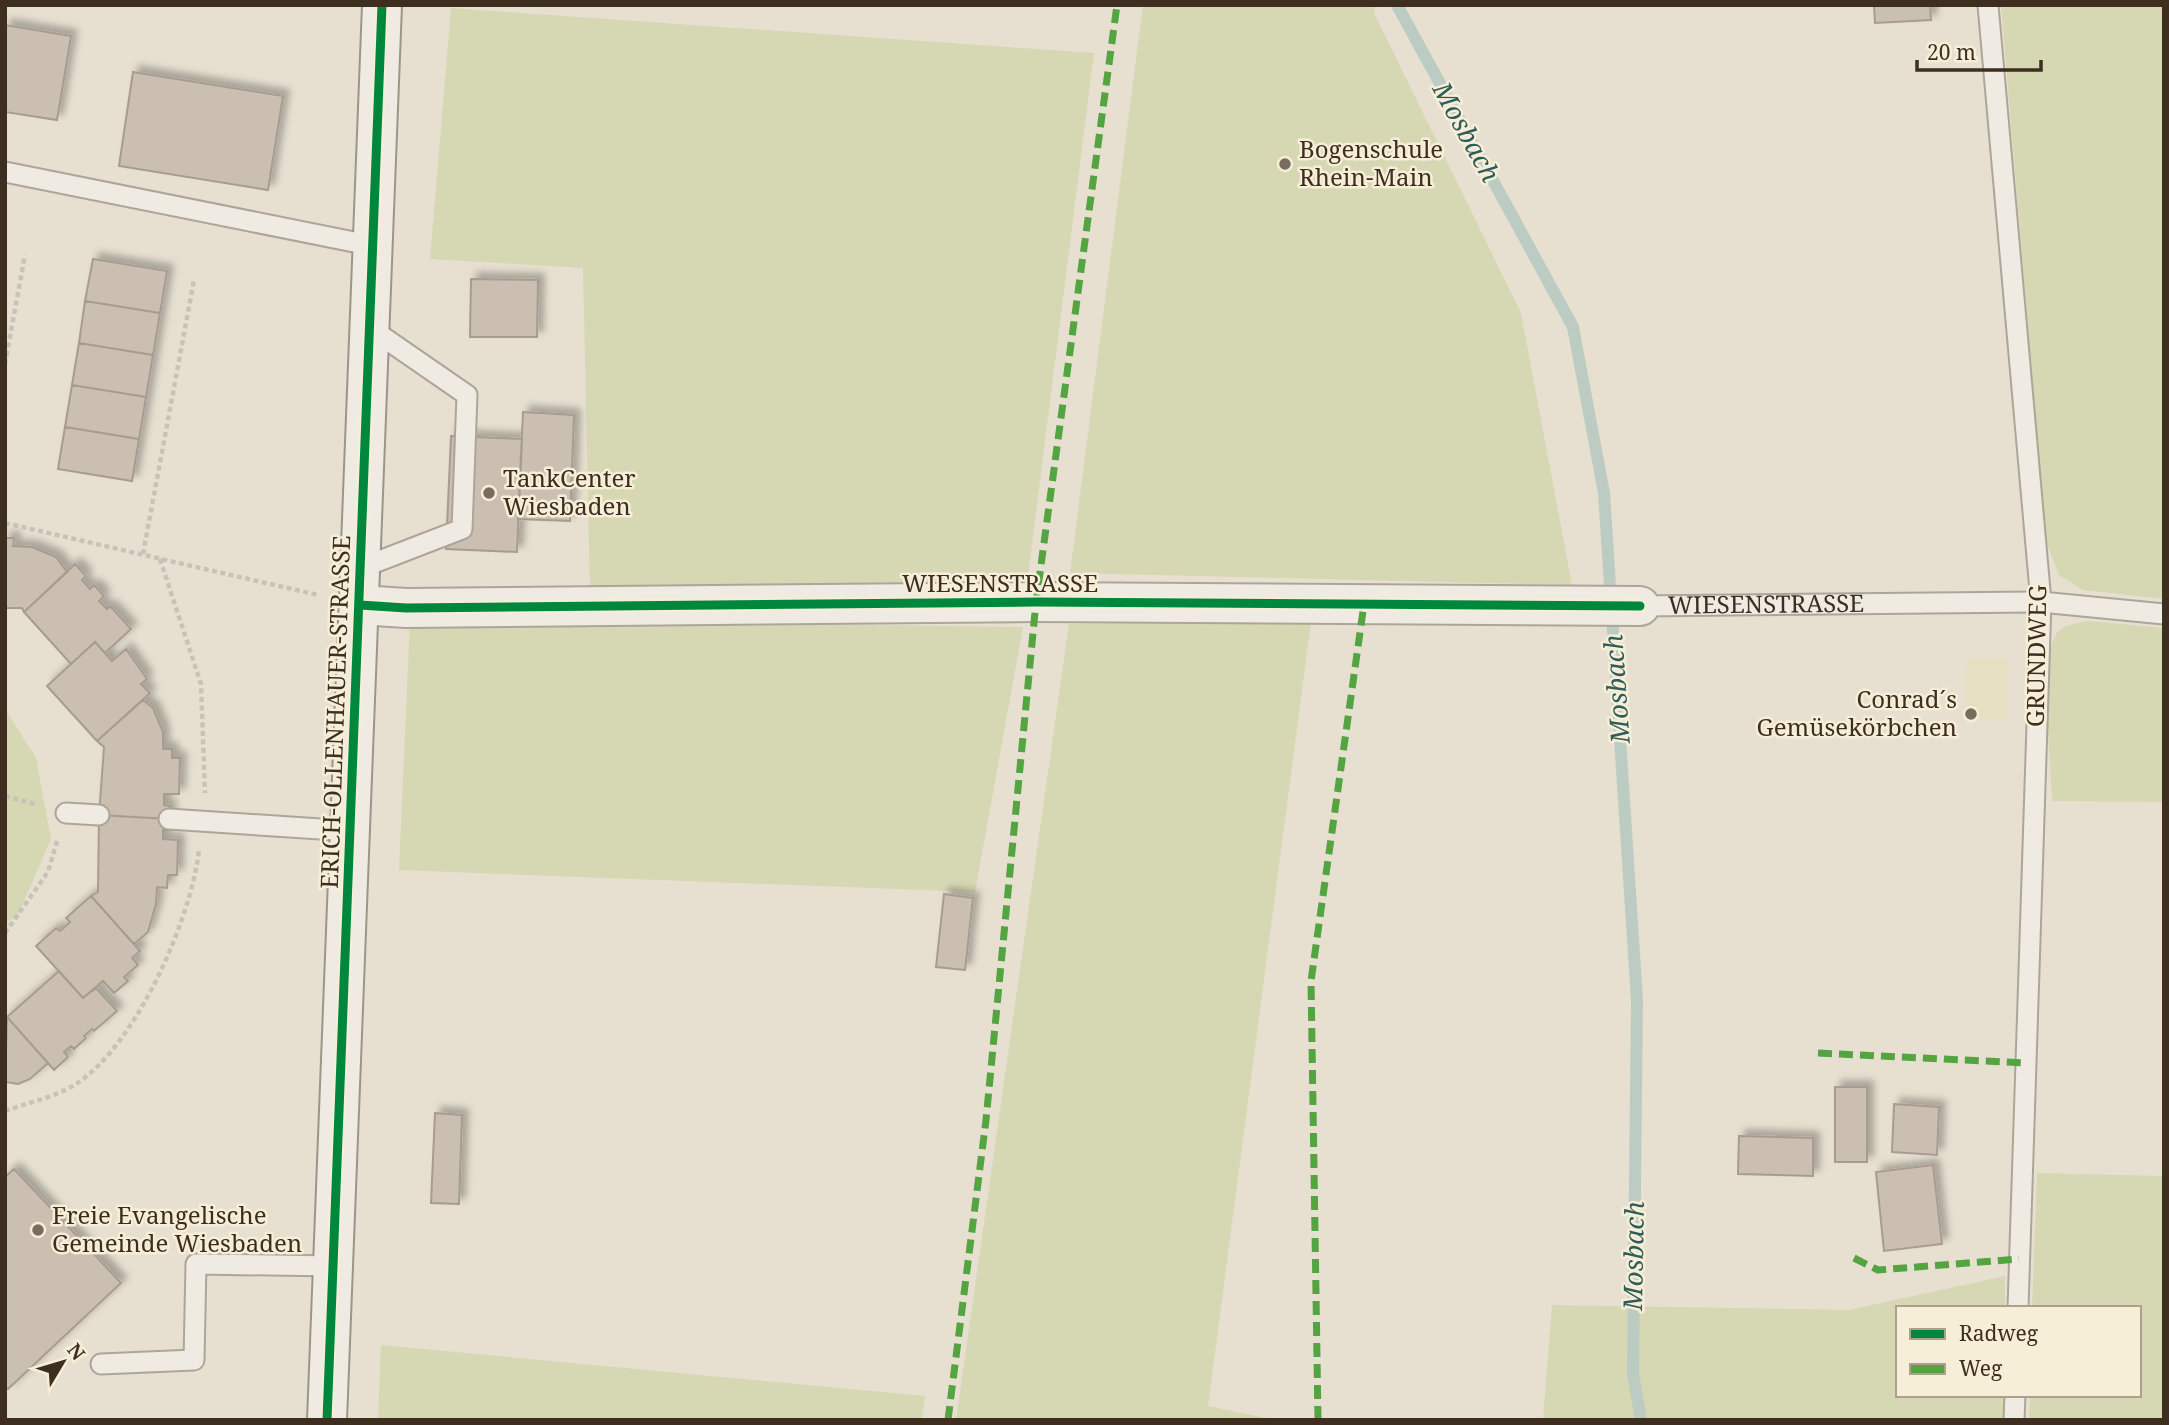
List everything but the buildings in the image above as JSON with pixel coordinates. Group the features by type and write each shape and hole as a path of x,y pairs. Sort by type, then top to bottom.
{"street":[{"name":"ERICH-OLLENHAUER-STRASSE","path":"327,1420 382,5"},
{"name":"WIESENSTRASSE","path":"360,587 406,608 1023,602 1640,606"}],"lane":[{"name":"GRUNDWEG","path":"1988,5 2041,602 2018,1306"},
{"path":"5,172 374,246"},
{"path":"360,587 462,529 467,395 370,328"},
{"name":"WIESENSTRASSE","path":"1640,606 2041,602 2164,614"},
{"path":"66,813 99,815"},
{"path":"169,820 351,831"},
{"path":"101,1364 194,1360 196,1264 333,1266"},
{"path":"2014,1420 2015,1397"}],"path":[{"path":"5,364 24,256"},
{"path":"143,554 194,280"},
{"path":"5,523 160,559 360,587"},
{"path":"160,559 201,684 205,796"},
{"path":"5,796 66,813 48,872 5,933"},
{"path":"5,1111 76,1084 126,1034 168,958 198,859"}],"shaded area":[{"path":"2009,658 2008,721 1965,719 1966,660"}],"green space":[{"name":"Bogenschule Rhein-Main","path":"1143,5 1374,5 1375,15 1521,313 1572,585 1070,573"},
{"path":"2001,5 2164,5 2164,599 2083,590 2059,575 2046,542"},
{"path":"451,8 1094,53 1026,592 590,595 583,268 430,259"},
{"path":"410,619 1023,627 975,892 399,870"},
{"path":"2088,621 2164,628 2164,802 2052,801 2047,691 2051,650 2055,636 2061,629"},
{"path":"1311,622 1208,1406 1276,1420 956,1420 1069,624"},
{"path":"5,709 36,758 51,839 18,915 5,924"},
{"path":"2037,1173 2164,1176 2164,1420 2029,1420 2030,1397 2141,1397 2141,1306 2032,1306"},
{"path":"2005,1276 2005,1306 1896,1306 1896,1397 2004,1397 2004,1420 1543,1420 1552,1305 1849,1310"},
{"path":"381,1345 925,1396 922,1420 378,1420"}],"waterway":[{"name":"Mosbach","path":"1397,5 1573,327 1604,493 1637,1000 1633,1373 1641,1420"}],"marked path":[{"path":"948,1420 986,1120 1036,602 1117,5"},
{"path":"1318,1420 1311,981 1364,604"},
{"path":"1818,1053 2026,1063"},
{"path":"1854,1258 1878,1270 2019,1259"}],"cycle path":[{"path":"327,1420 382,5"},
{"path":"360,605 406,608 1036,602 1640,606"}],"place":[{"name":"Bogenschule Rhein-Main","path":"1285,164"},
{"name":"TankCenter Wiesbaden","path":"489,493"},
{"name":"Conrad´s Gemüsekörbchen","path":"1971,714"},
{"name":"Freie Evangelische Gemeinde Wiesbaden","path":"38,1230"}]}
